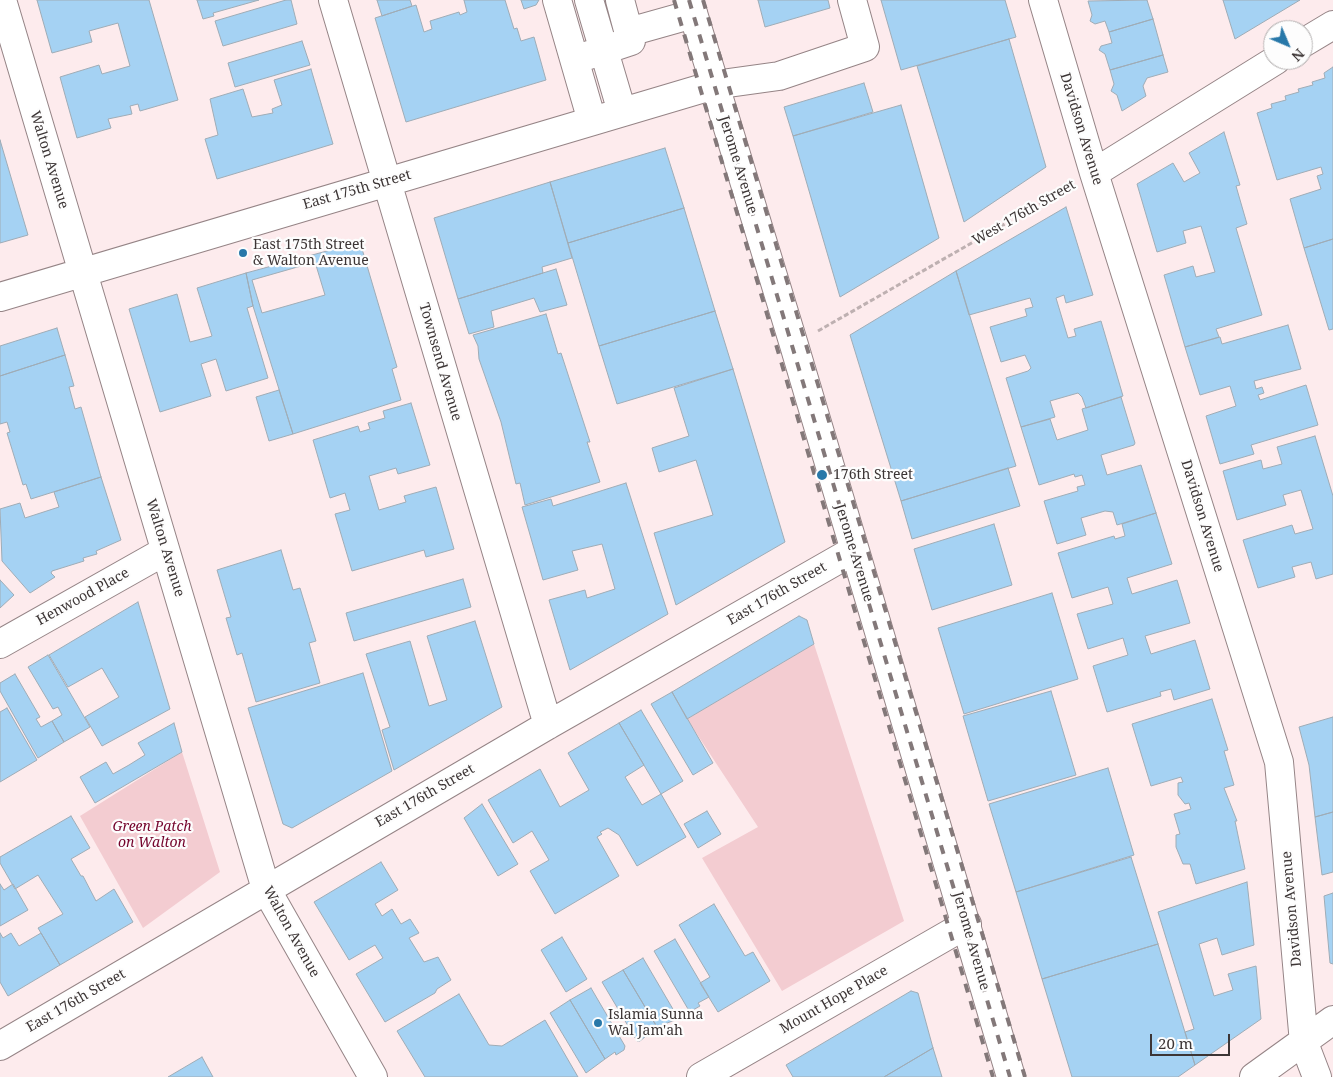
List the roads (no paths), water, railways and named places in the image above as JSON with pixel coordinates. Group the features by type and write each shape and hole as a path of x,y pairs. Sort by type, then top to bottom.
{"street":[{"name":"Walton Avenue","path":"2,0 266,889 373,1077"},
{"name":"Townsend Avenue","path":"332,0 548,725"},
{"path":"557,0 592,121"},
{"path":"589,0 622,112"},
{"path":"574,60 632,41 620,0"},
{"name":"East 175th Street","path":"0,297 714,85 779,76 865,47 852,0"},
{"name":"Davidson Avenue","path":"1043,0 1094,173 1279,762 1304,1043 1317,1077"},
{"path":"629,32 691,7"},
{"name":"Jerome Avenue","path":"691,7 794,345 853,551 1012,1077"},
{"path":"1313,37 1333,25"},
{"path":"1094,173 1263,68"},
{"name":"Henwood Place","path":"0,644 166,551"},
{"name":"East 176th Street","path":"0,1046 548,725 853,551"},
{"name":"Mount Hope Place","path":"701,1077 967,924"},
{"path":"1254,1077 1304,1043 1333,1020"}],"railway":[{"path":"674,0 993,1077"},
{"path":"689,0 1010,1077"},
{"path":"703,0 1025,1077"}],"place":[{"name":"East 175th Street & Walton Avenue","path":"243,253"},
{"name":"176th Street","path":"822,475"},
{"name":"Islamia Sunna Wal Jam'ah","path":"598,1023"}],"park label":[{"name":"Green Patch on Walton","path":"152,836"}]}
